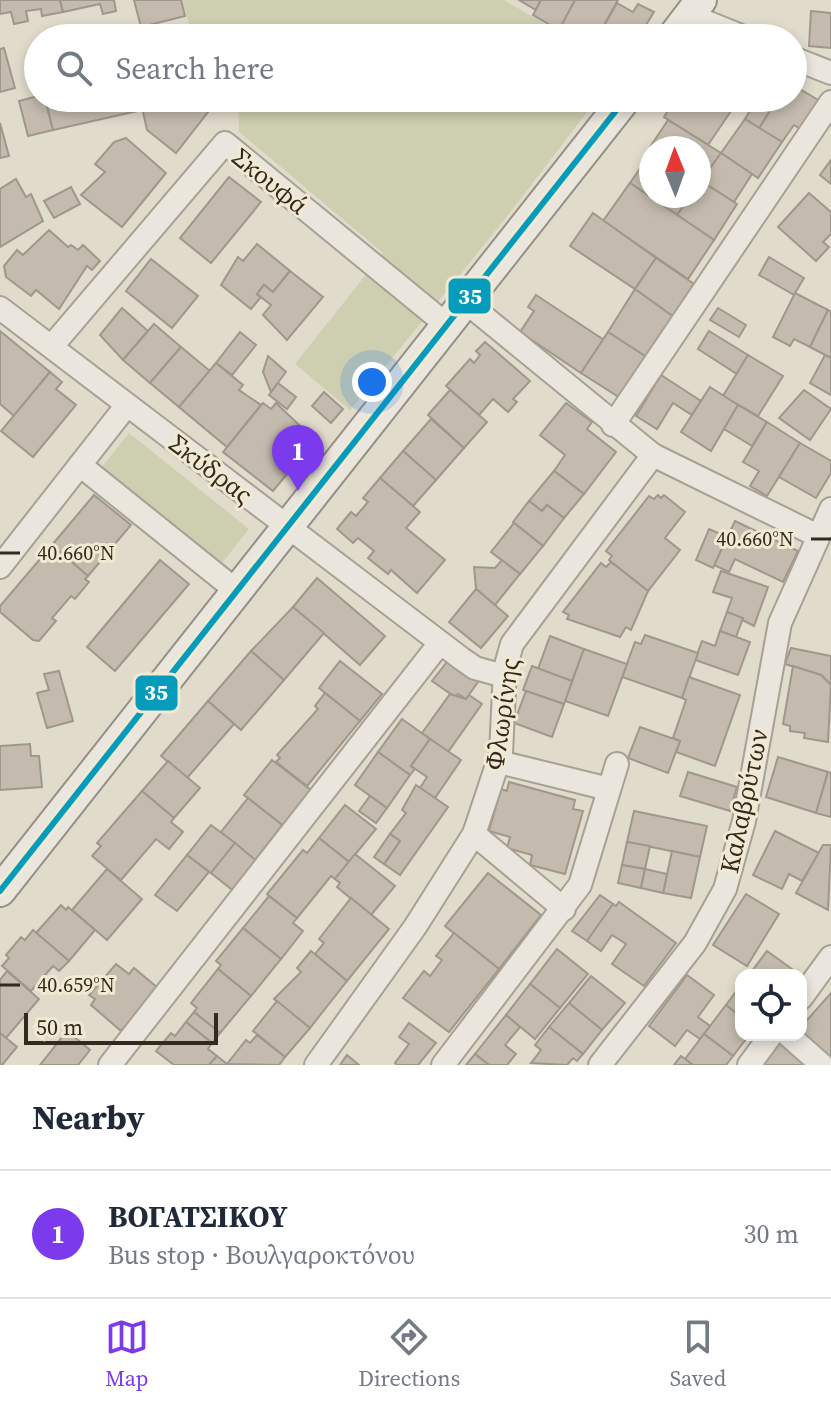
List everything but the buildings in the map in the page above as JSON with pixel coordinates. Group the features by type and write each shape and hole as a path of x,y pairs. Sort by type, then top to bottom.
{"street":[{"path":"807,64 831,73"},
{"path":"613,425 831,102"},
{"path":"0,891 615,112"},
{"name":"Σκουφά","path":"52,346 225,143 458,314"},
{"name":"Σκύδρας","path":"0,308 469,665 504,676"},
{"path":"458,314 653,455 818,536"},
{"path":"0,567 127,405"},
{"name":"Φλωρίνης","path":"316,1065 415,927 474,834 499,762 505,725 504,676 512,644 653,455"},
{"path":"80,465 238,592"},
{"name":"Καλαβρύτων","path":"600,1065 695,943 725,889 744,821 780,623 831,509"},
{"path":"120,1061 440,643"},
{"path":"499,762 609,789"},
{"path":"443,1065 564,909 583,878 617,764"},
{"path":"474,834 564,909"},
{"path":"807,990 831,957"},
{"path":"749,1065 767,1041"},
{"path":"795,1041 822,1065"}],"green space":[{"path":"182,0 504,0 545,24 189,24"},
{"path":"238,112 587,112 350,410 295,364 383,253 239,132"},
{"path":"129,433 249,529 218,568 98,472"}],"transit line":[{"name":"35","path":"0,891 615,112"}],"place":[{"name":"ΒΟΓΑΤΣΙΚΟΥ","path":"298,491"}]}
